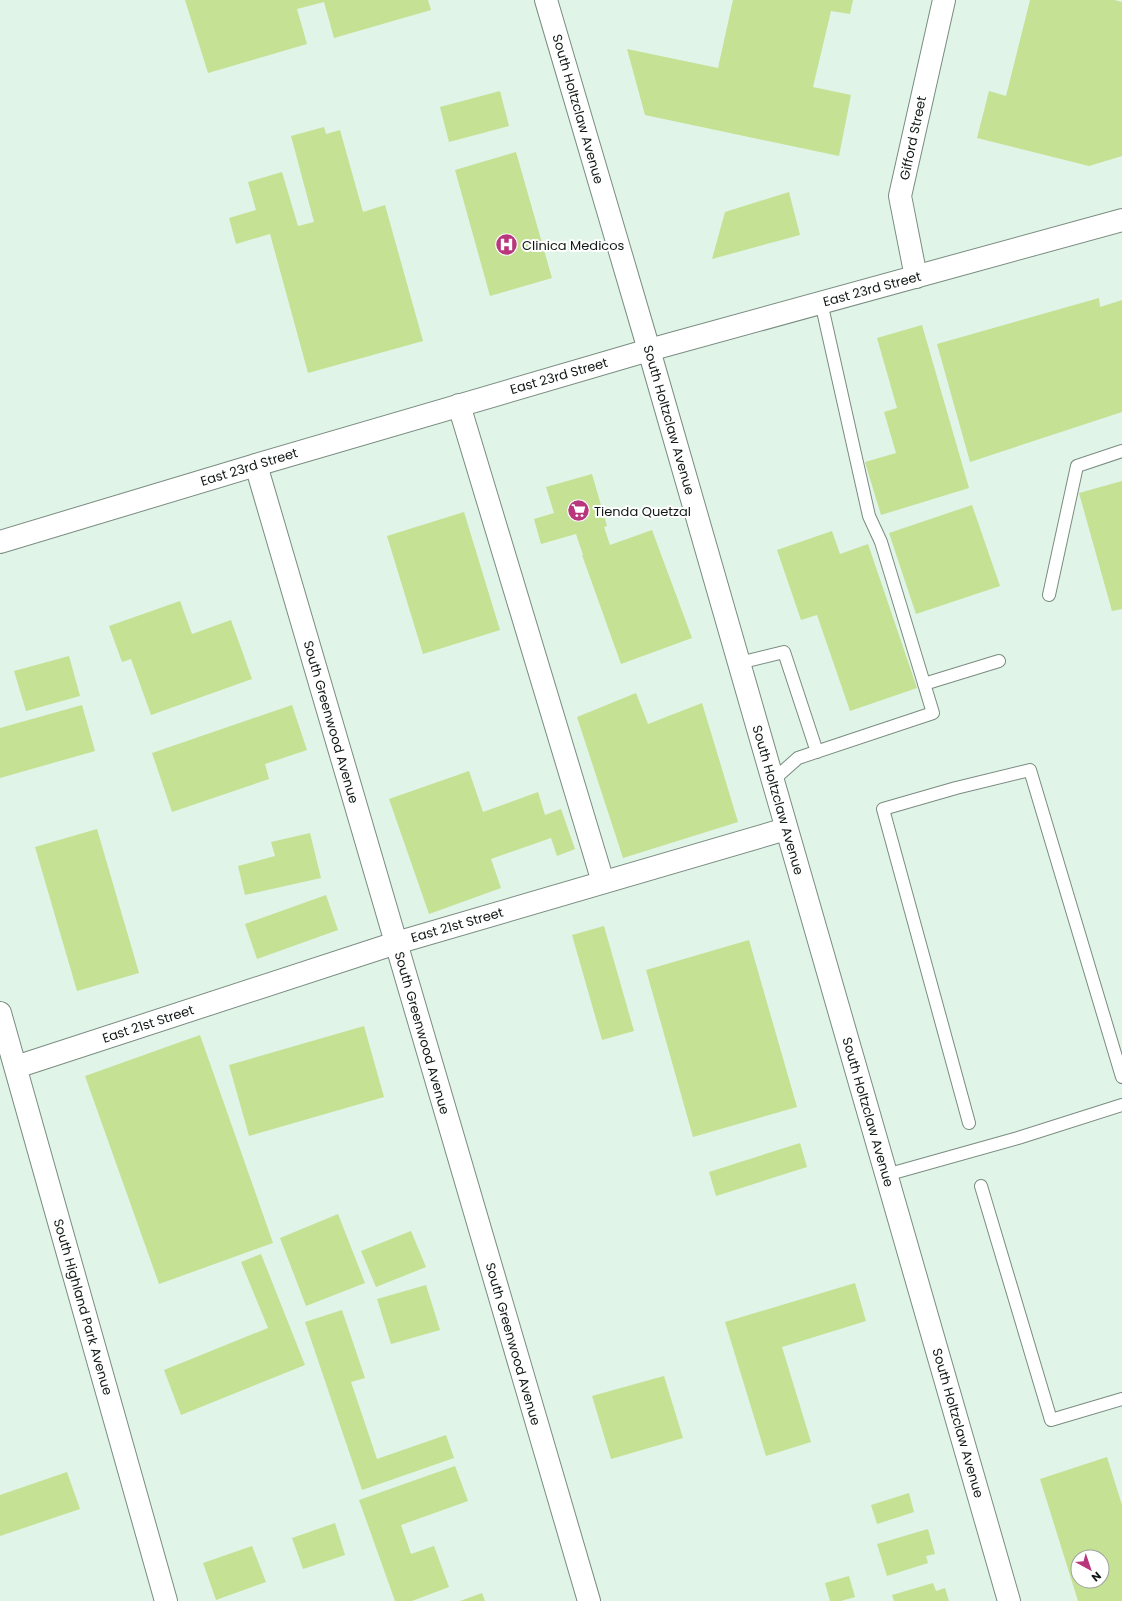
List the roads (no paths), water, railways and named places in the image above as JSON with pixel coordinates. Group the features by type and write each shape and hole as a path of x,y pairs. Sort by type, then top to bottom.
{"street":[{"name":"South Holtzclaw Avenue","path":"546,0 649,350 1009,1601"},
{"name":"Gifford Street","path":"916,277 900,196 944,0"},
{"name":"East 23rd Street","path":"0,542 256,465 649,350 1122,220"},
{"path":"459,405 603,882"},
{"name":"South Greenwood Avenue","path":"256,465 589,1601"},
{"name":"East 21st Street","path":"16,1067 396,943 786,829"},
{"name":"South Highland Park Avenue","path":"0,1013 166,1601"}],"lane":[{"path":"772,781 798,758 933,713 881,542 869,516 821,302"},
{"path":"1049,594 1078,466 1122,451"},
{"path":"739,663 784,652 817,752"},
{"path":"924,684 999,661"},
{"path":"969,1123 883,809 956,788 1030,770 1122,1077"},
{"path":"886,1175 1018,1138 1122,1105"},
{"path":"981,1186 1051,1420 1122,1399"}],"place":[{"name":"Clinica Medicos","path":"507,245"},
{"name":"Tienda Quetzal","path":"579,511"}]}
